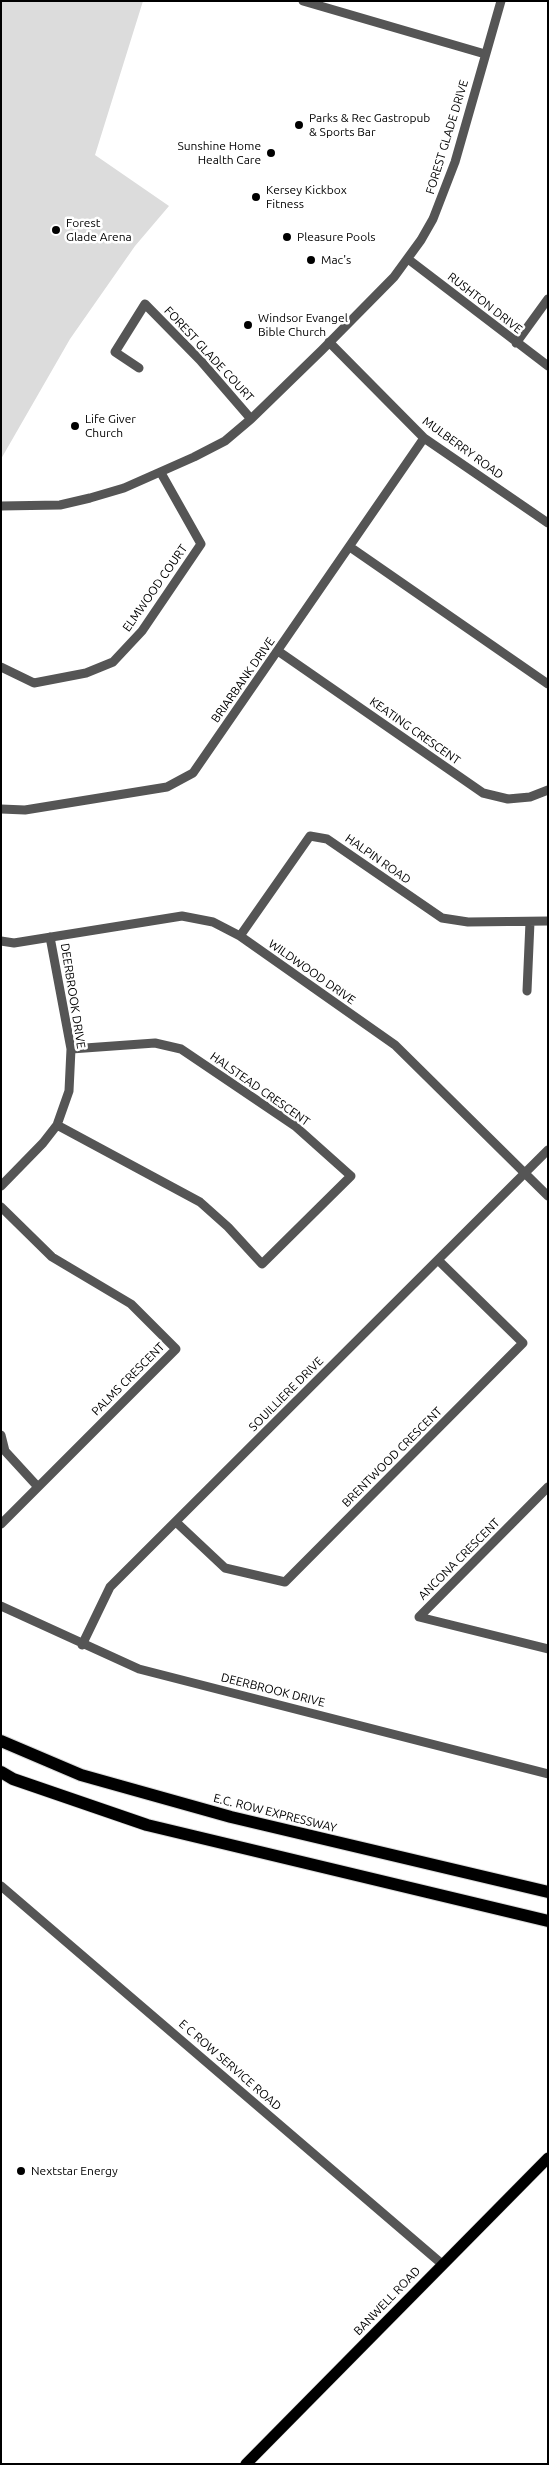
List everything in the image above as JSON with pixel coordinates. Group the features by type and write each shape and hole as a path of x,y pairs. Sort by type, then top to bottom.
{"highway":[{"name":"E.C. ROW EXPRESSWAY","path":"1,1741 81,1775 212,1812 548,1892"},
{"path":"1,1772 13,1779 147,1825 548,1921"}],"main road":[{"name":"BANWELL ROAD","path":"246,2464 548,2158"}],"street":[{"path":"303,1 485,54"},
{"name":"FOREST GLADE DRIVE","path":"1,506 60,505 124,488 225,441 252,419 329,342 408,259 421,240 445,193 501,1"},
{"name":"RUSHTON DRIVE","path":"408,259 516,344 548,366"},
{"path":"516,344 548,299"},
{"name":"FOREST GLADE COURT","path":"138,368 114,352 145,304 200,360 252,419"},
{"name":"MULBERRY ROAD","path":"329,342 424,438 548,524"},
{"name":"BRIARBANK DRIVE","path":"1,809 25,810 167,787 193,773 424,438"},
{"name":"ELMWOOD COURT","path":"1,667 34,683 86,673 114,662 142,631 201,544 161,472"},
{"path":"350,547 548,684"},
{"name":"KEATING CRESCENT","path":"278,652 484,793 508,798 523,798 548,790"},
{"name":"HALPIN ROAD","path":"240,936 310,836 327,839 442,918 468,922 548,921"},
{"name":"WILDWOOD DRIVE","path":"1,941 14,943 182,916 212,922 240,936 395,1045 548,1196"},
{"path":"527,991 530,922"},
{"name":"DEERBROOK DRIVE","path":"1,1186 43,1143 57,1125 69,1091 71,1049 50,937"},
{"name":"HALSTEAD CRESCENT","path":"57,1125 200,1202 228,1227 262,1264 351,1176 295,1126 181,1049 155,1044 71,1049"},
{"name":"SOUILLIERE DRIVE","path":"82,1644 110,1587 548,1150"},
{"name":"PALMS CRESCENT","path":"1,1207 52,1258 131,1304 176,1349 1,1524"},
{"name":"BRENTWOOD CRESCENT","path":"176,1522 225,1568 285,1582 523,1343 438,1260"},
{"path":"1,1435 5,1451 38,1487"},
{"name":"ANCONA CRESCENT","path":"548,1487 419,1617 548,1649"},
{"name":"DEERBROOK DRIVE","path":"1,1606 139,1669 548,1774"},
{"name":"E C ROW SERVICE ROAD","path":"1,1886 442,2264"}],"shaded area":[{"path":"1,1 143,1 95,155 169,206 135,246 70,339 1,459"}],"place":[{"name":"Parks & Rec Gastropub & Sports Bar","path":"299,125"},
{"name":"Sunshine Home Health Care","path":"271,153"},
{"name":"Kersey Kickbox Fitness","path":"256,197"},
{"name":"Forest Glade Arena","path":"56,230"},
{"name":"Pleasure Pools","path":"287,237"},
{"name":"Mac's","path":"311,260"},
{"name":"Windsor Evangel Bible Church","path":"248,325"},
{"name":"Life Giver Church","path":"75,426"},
{"name":"Nextstar Energy","path":"21,2171"}]}
